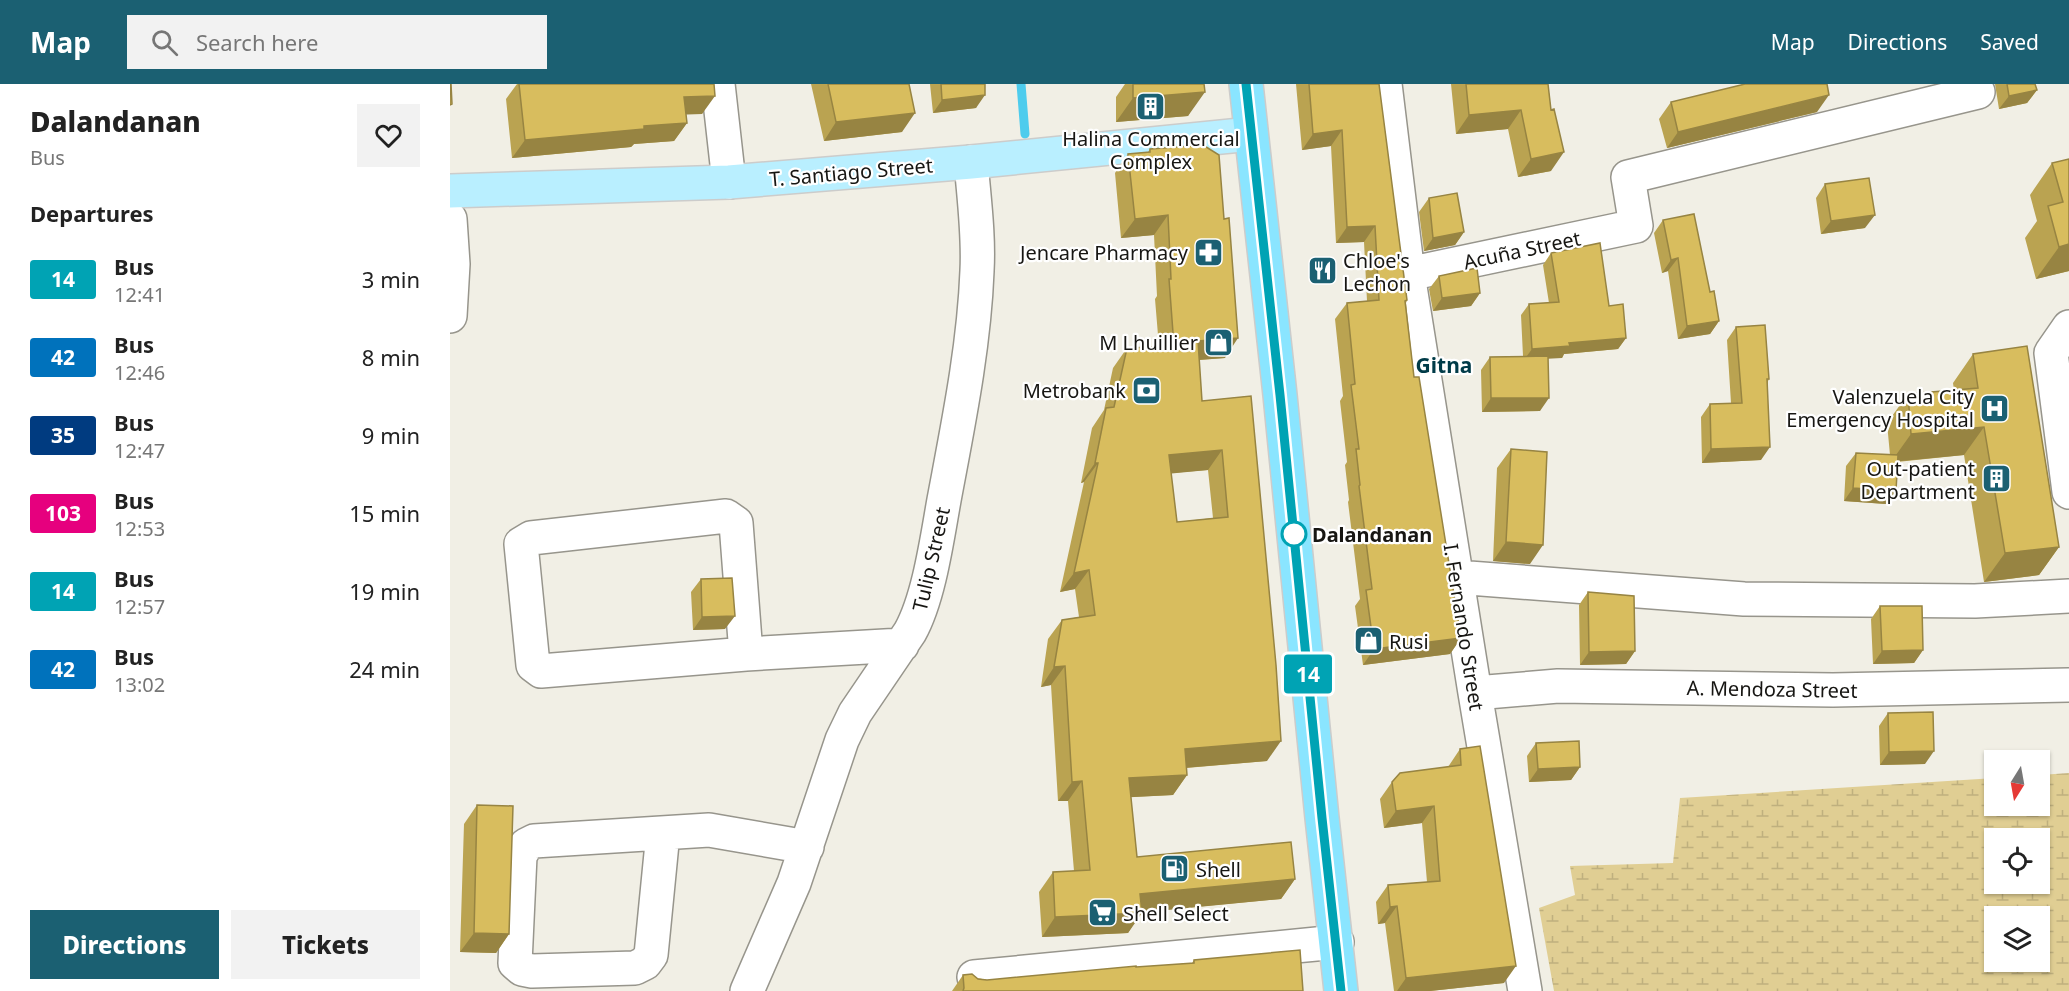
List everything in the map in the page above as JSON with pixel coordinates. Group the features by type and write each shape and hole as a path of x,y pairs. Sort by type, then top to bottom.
{"highway":[{"path":"1246,84 1341,991"}],"main road":[{"name":"T. Santiago Street","path":"450,191 729,182 971,162 1251,134"}],"street":[{"path":"718,84 729,182"},
{"name":"I. Fernando Street","path":"1384,84 1408,274 1525,991"},
{"name":"Acuña Street","path":"1408,274 1636,226 1628,177 1978,92"},
{"name":"Tulip Street","path":"747,991 782,914 842,741 855,713 917,620 937,538 975,312 977,227 971,162"},
{"path":"450,191 450,198"},
{"path":"450,219 453,264 450,316"},
{"path":"2069,327 2051,353 2069,492"},
{"path":"746,654 736,523 726,516 531,538 521,544 532,665 541,671 746,654 902,645"},
{"path":"1456,577 1744,599 1975,601 2069,596"},
{"name":"A. Mendoza Street","path":"1475,693 1558,686 1833,690 2069,685"},
{"path":"663,833 651,955 645,963 635,968 532,971 522,969 515,963 520,856 526,845 534,841 710,830 807,847"},
{"path":"974,976 1337,942"}],"green space":[{"path":"2069,773 2069,991 1554,991 1539,908 1575,895 1570,866 1673,863 1680,798 1984,779 1984,816 2050,816 2050,774"}],"building":[{"path":"450,84 452,104 450,105"},
{"path":"519,84 714,84 715,96 684,97 687,123 525,140"},
{"path":"828,84 909,84 915,113 836,122"},
{"path":"941,84 985,84 985,95 942,100"},
{"path":"1133,84 1204,84 1205,92 1133,98"},
{"path":"1309,84 1379,84 1407,300 1405,301 1414,377 1419,377 1461,638 1374,649 1366,590 1372,589 1359,486 1356,449 1359,449 1351,385 1355,384 1347,303 1379,300 1375,226 1347,227 1342,130 1313,134"},
{"path":"1466,84 1548,84 1551,110 1554,109 1564,152 1531,159 1521,110 1469,115"},
{"path":"1745,84 1827,84 1829,95 1678,132 1671,102"},
{"path":"2007,84 2035,84 2037,90 2009,96"},
{"path":"1203,145 1219,155 1224,219 1229,218 1238,338 1198,341 1202,401 1251,396 1281,741 1185,749 1187,775 1129,778 1137,857 1291,842 1295,879 1140,894 1142,913 1055,917 1053,872 1090,870 1082,781 1072,782 1065,666 1054,667 1062,620 1095,615 1089,570 1074,573 1098,463 1095,463 1106,408 1114,407 1127,348 1174,346 1169,279 1171,279 1168,215 1135,219 1128,154 1150,152 1150,149","holes":["1222,450 1228,517 1177,522 1169,455"]},
{"path":"2069,159 2069,244 2059,247 2048,206 2063,202 2052,163"},
{"path":"1869,178 1875,215 1831,221 1825,184"},
{"path":"1457,193 1464,232 1433,238 1429,198"},
{"path":"1694,214 1710,292 1714,291 1719,321 1687,326 1678,258 1671,260 1663,220"},
{"path":"1600,243 1609,306 1623,304 1626,338 1532,349 1529,304 1559,302 1551,253"},
{"path":"1477,268 1480,293 1442,298 1439,276"},
{"path":"1765,325 1770,447 1711,449 1710,404 1742,403 1736,327"},
{"path":"2027,346 2059,547 2005,553 1984,427 1911,434 1908,394 1978,388 1973,354"},
{"path":"1548,356 1549,398 1491,398 1490,357"},
{"path":"1511,449 1547,452 1543,545 1506,542"},
{"path":"1856,453 1898,455 1896,491 1853,488"},
{"path":"732,578 735,616 702,617 701,579"},
{"path":"1588,592 1634,596 1635,651 1589,652"},
{"path":"1880,606 1922,606 1923,650 1882,651"},
{"path":"1933,712 1934,751 1889,752 1888,713"},
{"path":"1579,741 1580,767 1538,769 1536,743"},
{"path":"1480,746 1516,966 1406,978 1397,906 1390,907 1388,885 1440,881 1434,806 1396,811 1392,782 1400,773 1461,765 1460,749"},
{"path":"477,805 513,806 509,934 474,933"},
{"path":"1300,950 1303,991 963,991 963,975 972,974 978,979 987,980 1194,963 1194,960"}],"waterway":[{"path":"1021,84 1025,134"}],"bus line":[{"name":"14","path":"1246,84 1341,991"}],"place":[{"name":"Halina Commercial Complex","path":"1151,107"},
{"name":"Jencare Pharmacy","path":"1209,252"},
{"name":"Chloe's Lechon","path":"1322,271"},
{"name":"M Lhuillier","path":"1219,342"},
{"name":"Metrobank","path":"1147,390"},
{"name":"Valenzuela City Emergency Hospital","path":"1995,408"},
{"name":"Out-patient Department","path":"1996,479"},
{"name":"Dalandanan","path":"1294,534"},
{"name":"Rusi","path":"1368,641"},
{"name":"Shell","path":"1175,869"},
{"name":"Shell Select","path":"1102,913"}],"district":[{"name":"Gitna","path":"1444,365"}]}
